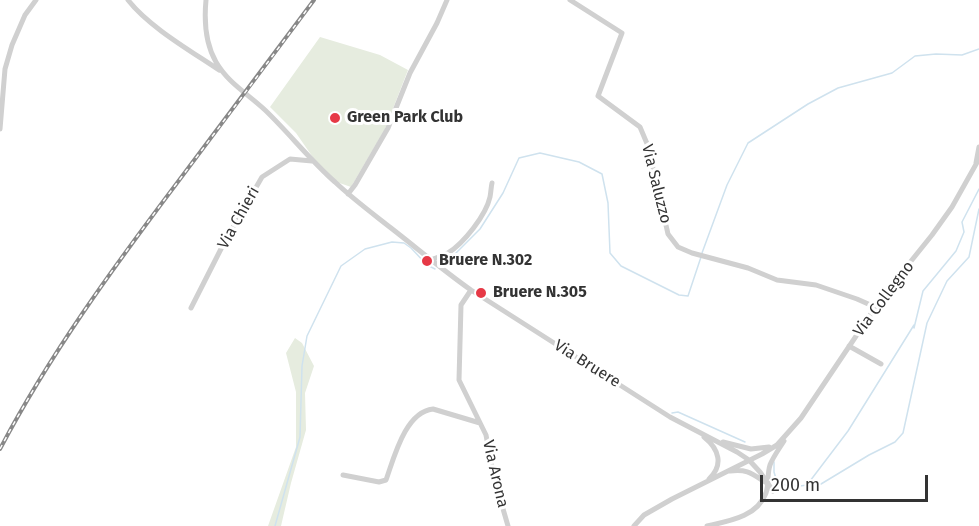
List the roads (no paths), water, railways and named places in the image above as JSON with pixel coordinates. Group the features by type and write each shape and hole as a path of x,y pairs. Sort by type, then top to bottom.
{"street":[{"path":"0,129 5,69 25,15 36,0"},
{"path":"128,0 134,8 163,31 223,73"},
{"name":"Via Bruere","path":"206,0 207,38 214,58 223,73 265,110 312,161 348,194 471,290 670,417 718,441 748,460"},
{"path":"348,194 388,128 410,73 447,0"},
{"name":"Via Saluzzo","path":"570,0 622,33 598,96 640,127 648,146 668,234 678,247 701,256 748,268 777,280 816,285 875,307"},
{"path":"975,166 979,147"},
{"name":"Via Chieri","path":"191,308 225,241 262,177 290,159 312,161"},
{"name":"Via Collegno","path":"707,526 737,519 754,510 762,502 767,491 769,468 786,437 875,307 952,207 979,159"},
{"path":"431,260 447,254 476,224 486,208 492,183"},
{"name":"Via Arona","path":"471,290 461,305 459,380 486,435 494,478 508,526"},
{"path":"849,346 881,364"},
{"name":"Via Arona","path":"343,475 379,482 386,480 402,436 414,419 426,410 433,409 480,423"},
{"path":"696,430 710,441 719,458 716,470 704,482"},
{"name":"Via Collegno","path":"634,526 644,515 777,445 786,437"},
{"path":"718,441 751,449 777,445"},
{"path":"748,460 760,472 773,491"},
{"path":"725,472 741,470 750,472 767,484"}],"waterway":[{"path":"702,253 727,185 748,143 808,104 838,88 892,73 915,56 962,55 979,49"},
{"path":"443,266 480,229 503,193 519,158 540,153 579,162 602,174 608,203 610,253 621,266 679,295 688,296 701,257"},
{"path":"774,462 776,478 783,484 787,486 807,485 848,431 914,325 914,328 923,291 956,251 964,232 962,222 979,189"},
{"path":"808,485 821,484 895,442 903,433 927,323 947,281 969,257 979,209"},
{"path":"275,526 300,437 302,366 307,336 341,266 365,249 392,242 404,243 427,265 435,269"},
{"path":"672,413 678,412 745,442"}],"railway":[{"path":"0,449 40,379 106,279 314,0"}],"place":[{"name":"Green Park Club","path":"335,118"},
{"name":"Bruere N.302","path":"427,261"},
{"name":"Bruere N.305","path":"481,293"}]}
